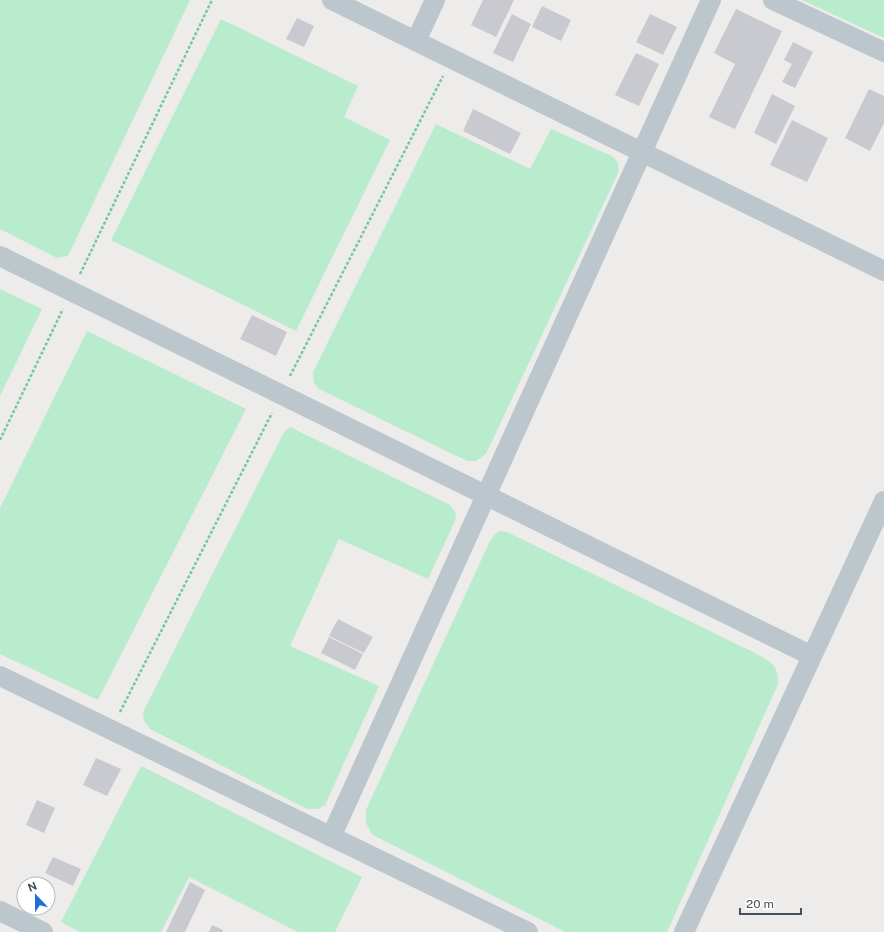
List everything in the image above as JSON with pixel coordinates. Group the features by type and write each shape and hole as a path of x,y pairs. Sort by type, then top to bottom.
{"street":[{"path":"332,0 884,271"},
{"path":"416,41 435,0"},
{"path":"331,837 711,0"},
{"path":"773,0 884,52"},
{"path":"0,256 812,656"},
{"path":"684,932 884,502"},
{"path":"0,676 528,932"},
{"path":"0,911 43,932"}],"path":[{"path":"0,440 212,0"}],"green space":[{"path":"0,0 190,0 68,256 57,258 0,229"},
{"path":"802,0 884,0 884,38"},
{"path":"221,19 358,86 344,117 390,140 296,331 111,240"},
{"path":"436,124 530,169 551,129 612,156 618,163 619,171 486,454 476,461 467,461 319,389 314,383 313,372"},
{"path":"0,289 42,309 0,396"},
{"path":"87,331 246,409 98,700 0,654 0,508"},
{"path":"290,427 450,505 456,514 455,521 428,579 339,539 290,646 379,686 325,805 318,809 307,809 150,729 144,721 143,712 284,432"},
{"path":"499,531 507,532 757,654 771,663 776,669 778,684 667,932 565,932 373,835 367,826 366,810 490,541"},
{"path":"141,766 362,877 335,932 298,932 189,877 161,932 80,932 61,922"}],"building":[{"path":"483,0 514,0 496,37 471,25"},
{"path":"542,6 571,20 561,41 532,27"},
{"path":"736,9 782,31 735,129 709,117 735,64 714,53"},
{"path":"512,14 531,24 513,62 493,53"},
{"path":"650,14 677,27 663,55 636,42"},
{"path":"297,18 314,26 304,47 286,39"},
{"path":"793,42 813,52 795,88 782,82 792,64 784,60"},
{"path":"636,53 659,64 639,106 615,95"},
{"path":"869,89 884,96 884,123 870,151 845,138"},
{"path":"772,94 795,106 776,144 754,133"},
{"path":"473,109 521,133 510,154 463,131"},
{"path":"792,120 828,138 807,182 770,165"},
{"path":"252,315 287,332 276,356 240,339"},
{"path":"338,619 373,637 364,653 329,636"},
{"path":"329,637 363,654 355,670 321,653"},
{"path":"96,758 121,769 107,796 83,785"},
{"path":"37,800 55,808 44,833 26,825"},
{"path":"53,857 81,869 73,886 56,878 56,876 45,873"},
{"path":"190,882 205,890 185,932 166,932"},
{"path":"212,925 223,930 222,932 209,932"}]}
